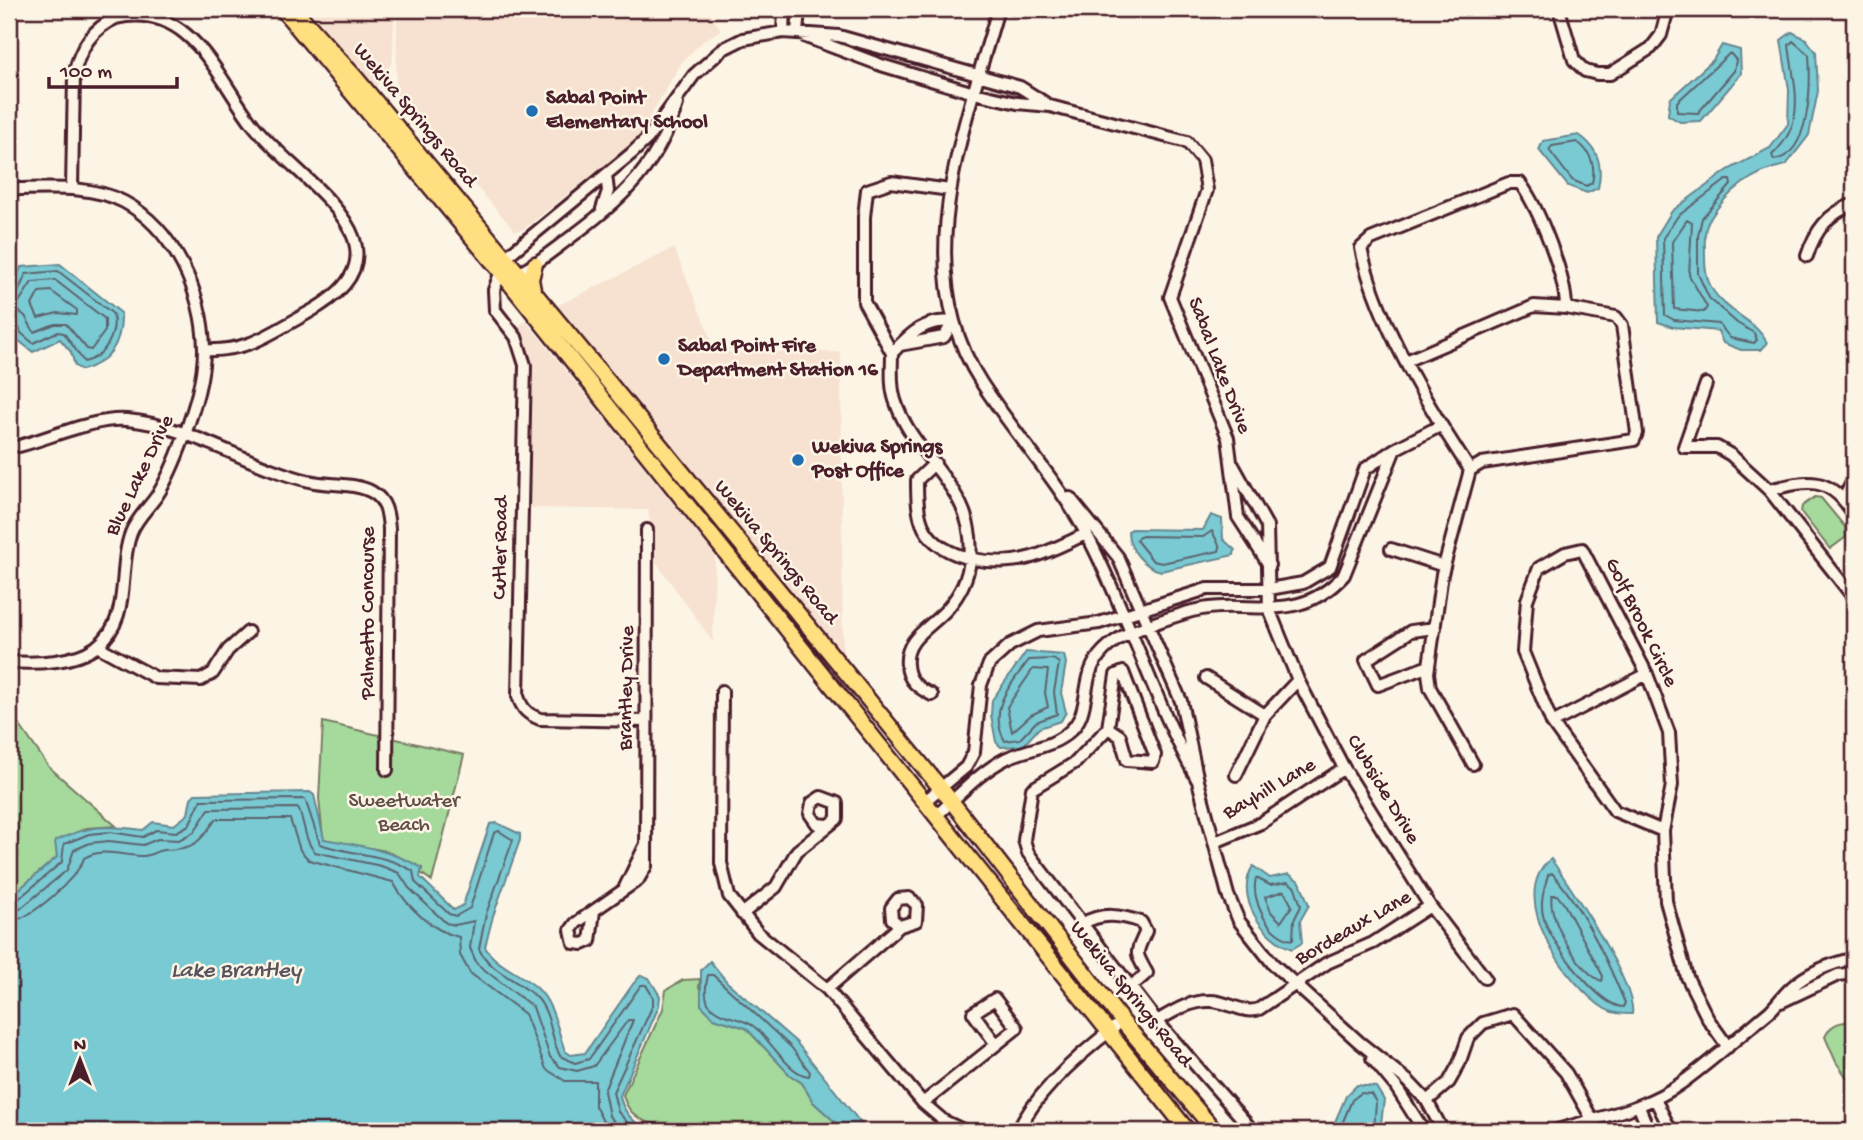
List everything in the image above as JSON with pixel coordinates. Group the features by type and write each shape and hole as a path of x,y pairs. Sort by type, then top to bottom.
{"main road":[{"name":"Wekiva Springs Road","path":"282,9 504,265 519,274 533,290 941,788 1122,1021 1215,1131"},
{"name":"Wekiva Springs Road","path":"294,9 504,265 598,396 926,801 1107,1033 1188,1131"},
{"path":"533,290 531,279 535,264"},
{"path":"598,396 611,385"},
{"path":"670,484 682,474"}],"street":[{"path":"106,9 112,20"},
{"path":"783,9 783,32"},
{"path":"797,33 799,9"},
{"path":"998,9 950,190 945,279 953,322 980,382 1058,486 1086,534 1176,741 1198,781"},
{"path":"1559,9 1574,60 1585,71 1597,74 1610,74 1651,48 1661,35 1668,9"},
{"path":"72,189 74,75 78,57 96,30 112,20 139,12 158,14 180,23 198,37 255,127 333,203 350,225 356,244 353,274 325,304 241,349 204,350"},
{"name":"Sabal Lake Drive","path":"504,265 648,138 694,75 723,49 743,39 783,32 839,36 1020,87 1050,106"},
{"name":"Sabal Lake Drive","path":"797,33 881,65 974,93 1017,103 1050,106 1187,142 1202,160 1207,190 1170,297 1228,438 1238,517 1269,565"},
{"path":"519,274 600,214 625,192 657,154 668,134 680,95"},
{"path":"600,214 607,201 606,175"},
{"path":"932,695 918,688 907,675 905,652 912,641 947,609 963,587 970,560 968,515 935,463 916,442 895,400 896,349 864,302 863,217 867,190 891,182 950,190"},
{"path":"1470,470 1440,426 1406,360 1369,274 1362,248 1371,239 1509,183 1520,183 1529,195 1558,270 1566,308"},
{"name":"Blue Lake Drive","path":"9,189 72,189 102,194 123,202 160,232 189,278 202,327 204,350 200,381 185,435 158,494 138,519 131,534 119,613 109,632 97,646"},
{"path":"1807,256 1814,232 1833,215 1854,204"},
{"name":"Cutler Road","path":"504,265 494,290 495,310 516,337 525,365 518,696 521,706 530,715 540,719 646,721"},
{"path":"1406,360 1534,306 1566,308 1616,317 1622,325 1637,433 1634,440 1482,463 1470,470 1444,566 1429,666 1430,688 1474,764"},
{"path":"896,349 944,337 953,322"},
{"path":"1706,384 1684,447 1717,447 1731,455 1769,490 1854,598"},
{"name":"Palmetto Concourse","path":"19,446 110,421 138,422 185,435 286,475 369,490 385,506 389,529 387,770"},
{"path":"926,801 966,767 974,752 981,685 989,664 1010,645 1038,631 1124,617 1207,589 1269,589 1303,583 1330,566 1365,469 1395,449 1440,426"},
{"path":"937,815 998,764 1051,745 1072,730 1084,710 1089,676 1096,658 1106,646 1149,627 1205,608 1223,606 1269,609 1297,606 1317,597 1344,575 1395,449"},
{"path":"935,463 918,481 918,504 925,528 939,543 970,560 1030,558 1086,534"},
{"name":"Sabal Lake Drive","path":"1232,464 1267,526 1269,609"},
{"path":"1843,500 1854,478"},
{"path":"1769,490 1814,481 1829,487 1854,515"},
{"path":"1058,486 1091,520 1118,557 1181,701 1198,781 1228,895 1240,921 1273,964 1359,1042 1408,1081 1427,1101 1443,1131"},
{"name":"Brantley Drive","path":"594,911 623,889 642,865 645,846 649,662 647,530"},
{"path":"1391,549 1444,566"},
{"name":"Golf Brook Circle","path":"1663,831 1615,811 1552,723 1523,652 1527,600 1539,568 1565,553 1581,549 1647,674 1669,733 1672,785 1663,831 1666,901 1687,977 1708,1018 1728,1047"},
{"name":"Clubside Drive","path":"1269,609 1298,680 1344,768 1430,906 1485,978"},
{"path":"1429,666 1378,685 1366,660 1411,631 1435,628"},
{"path":"9,662 48,661 81,655 97,646 156,678 192,680 213,673 228,650 248,632"},
{"path":"1108,728 1120,736 1127,760 1153,762 1155,755 1123,672 1116,675 1108,728 1076,762 1032,789 1024,840 1028,853 1157,1021 1253,1131"},
{"path":"1552,723 1647,674"},
{"path":"1206,678 1265,715"},
{"path":"1237,775 1265,715 1298,680"},
{"path":"722,691 721,863 729,896 769,944 827,989 923,1103 944,1121 965,1131"},
{"name":"Bayhill Lane","path":"1215,842 1261,822 1344,768"},
{"path":"742,914 776,887 790,859 828,825"},
{"name":"Bordeaux Lane","path":"1157,1021 1188,1003 1212,1000 1253,1011 1327,963 1373,943 1430,906"},
{"path":"1083,924 1093,917 1110,915 1141,922 1146,931 1136,950 1138,960 1147,973 1132,986"},
{"path":"827,989 900,926"},
{"path":"1554,1131 1639,1107 1655,1099 1682,1083 1728,1047 1778,1003 1793,986 1834,963 1854,958"},
{"path":"1778,1003 1838,975 1854,973"},
{"path":"923,1103 1017,1028 995,999 973,1013 996,1044"},
{"path":"1427,1101 1449,1082 1468,1038 1483,1023 1513,1014 1566,1073 1579,1091 1592,1119"},
{"path":"1018,1131 1031,1107 1044,1092 1122,1021"},
{"path":"1359,1042 1396,1087 1423,1131"},
{"path":"1655,1099 1671,1131"},
{"path":"1639,1107 1649,1131"}],"shaded area":[{"path":"304,9 394,9 393,61 373,91"},
{"name":"Sabal Point Elementary School","path":"397,9 707,9 721,30 703,41 682,62 635,142 522,230 515,231 396,95"},
{"path":"674,248 712,341 722,352 841,352 843,657 557,306"},
{"path":"526,321 715,555 713,642 656,562 648,510 526,508 529,365 518,326"}],"green space":[{"path":"1815,497 1821,498 1845,527 1846,537 1830,549 1801,512 1802,506"},
{"path":"9,717 16,720 49,767 116,826 87,828 56,841 57,857 9,898"},
{"name":"Sweetwater Beach","path":"323,722 383,736 383,775 392,774 392,738 464,755 432,881 421,873 422,868 386,851 323,839 319,798"},
{"path":"700,979 699,987 714,1018 746,1028 790,1075 802,1083 813,1102 845,1131 723,1131 666,1126 639,1118 629,1109 623,1095 663,1009 666,990 683,980"},
{"path":"1854,1021 1854,1088 1836,1062 1825,1037 1836,1024"}],"water":[{"path":"1792,32 1806,39 1816,52 1818,91 1809,135 1786,165 1752,177 1733,191 1717,209 1705,232 1706,270 1711,288 1726,305 1756,328 1767,343 1761,350 1741,350 1723,343 1718,331 1673,327 1658,322 1656,237 1672,211 1728,170 1770,148 1788,124 1789,90 1781,40"},
{"path":"1722,45 1740,50 1741,74 1701,121 1680,122 1668,115 1670,99 1713,60"},
{"path":"1579,135 1595,152 1600,172 1598,188 1587,193 1568,186 1539,150 1543,141"},
{"path":"60,264 121,313 119,333 113,349 100,362 82,370 75,366 71,352 60,339 33,352 14,337 9,296 21,267"},
{"path":"1211,515 1222,519 1223,539 1235,550 1234,555 1161,571 1143,561 1134,551 1129,538 1128,531 1132,529 1203,530"},
{"path":"1026,652 1064,655 1066,663 1061,693 1066,712 1061,721 1039,728 1023,746 1001,747 996,742 991,715 992,700"},
{"name":"Lake Brantley","path":"310,792 314,795 324,839 387,852 422,868 420,877 454,910 463,905 490,824 497,823 520,834 485,947 495,959 542,993 551,1008 565,1051 571,1055 585,1053 633,984 641,975 649,978 660,996 659,1006 620,1096 630,1117 650,1131 9,1131 9,898 57,857 55,841 98,828 143,830 153,822 174,825 188,814 191,798 195,794"},
{"path":"1551,859 1614,959 1631,1000 1632,1014 1608,1011 1590,998 1574,981 1546,940 1534,895 1538,875"},
{"path":"1253,866 1270,878 1289,874 1300,882 1309,905 1300,921 1302,943 1292,949 1271,936 1254,915 1247,890"},
{"path":"710,961 727,982 796,1042 867,1131 845,1131 813,1102 802,1083 790,1075 746,1028 714,1018 701,1005 701,970"},
{"path":"1357,1085 1376,1087 1384,1100 1380,1131 1331,1131 1346,1096"}],"place":[{"name":"Sabal Point Elementary School","path":"532,111"},
{"name":"Sabal Point Fire Department Station 16","path":"664,359"},
{"name":"Wekiva Springs Post Office","path":"798,460"}]}
